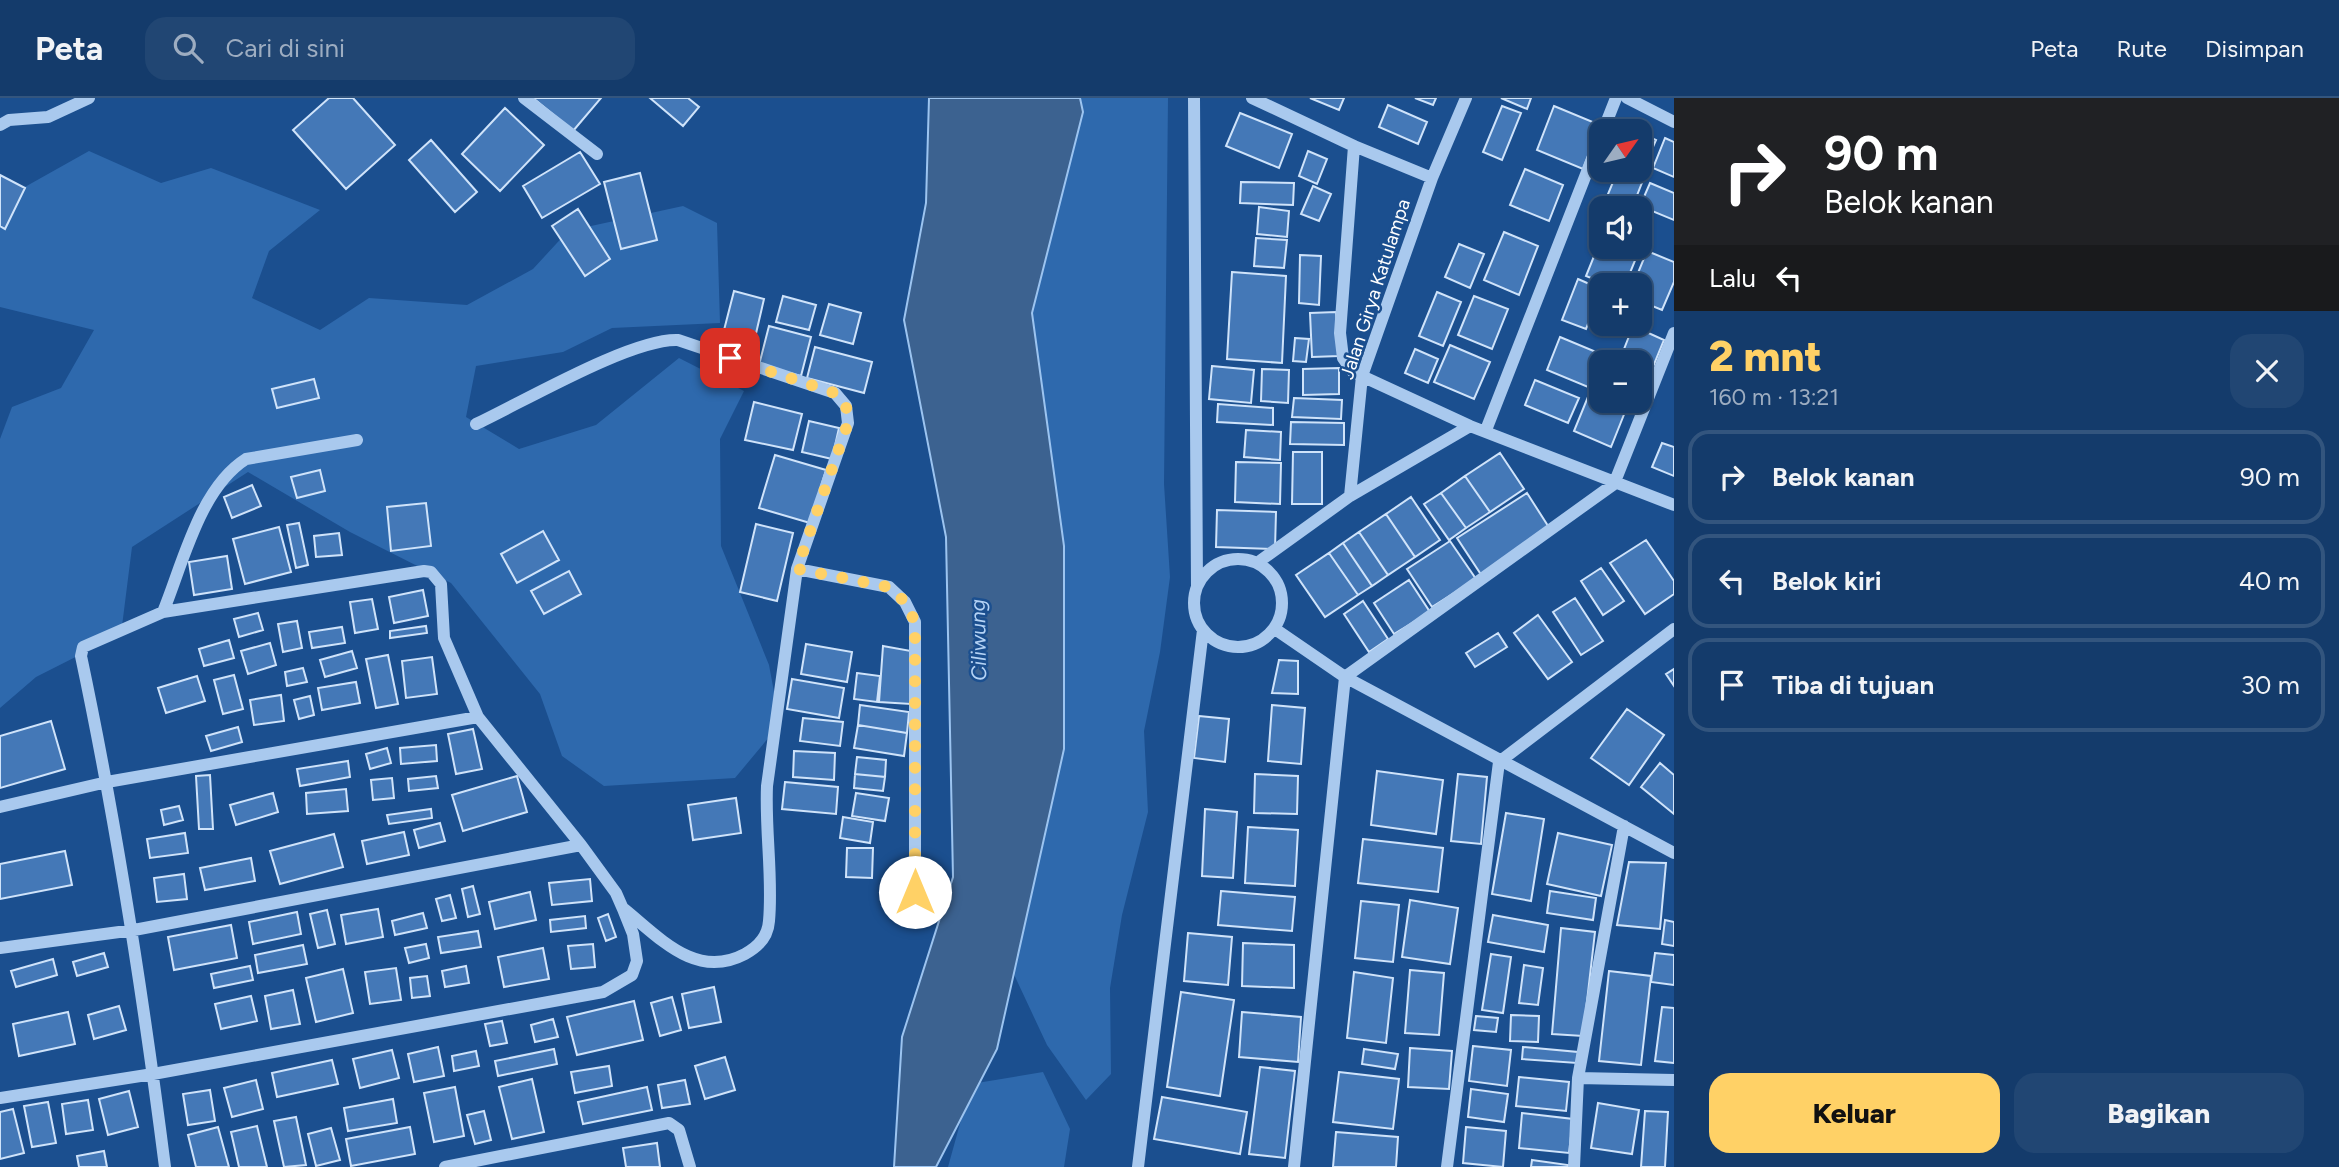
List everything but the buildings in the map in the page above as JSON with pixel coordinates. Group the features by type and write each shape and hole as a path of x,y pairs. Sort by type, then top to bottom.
{"street":[{"path":"3,119 48,117 89,98"},
{"path":"524,98 597,154"},
{"path":"1194,98 1195,609 1203,630 1213,640 1239,648 1265,639 1275,629 1283,606 1282,593 1269,572 1258,563 1244,559 1216,565 1204,574 1197,586"},
{"path":"1252,98 1354,146 1432,178"},
{"name":"Jalan Girya Katulampa","path":"1350,496 1363,376 1432,178 1466,98"},
{"path":"1608,119 1616,98"},
{"path":"1627,98 1674,122"},
{"path":"1354,146 1340,333 1343,358 1353,372 1470,426 1674,505"},
{"path":"1486,430 1589,167"},
{"path":"1294,1167 1345,677 1614,484 1674,333"},
{"path":"476,424 632,349 662,340 678,340 835,393 846,406 848,423 797,569 767,786 765,820 769,923 764,939 733,960 718,964 699,963 681,955 624,909"},
{"path":"1258,563 1350,496 1470,426"},
{"path":"163,612 211,494 230,469 246,459 357,440"},
{"path":"797,569 889,587 905,602 915,622 915,892"},
{"path":"0,1098 153,1074 603,992 632,975 637,961 633,934 616,893 478,717 444,638 441,584 431,572 163,612 83,647 81,656 134,930 153,1074 165,1167"},
{"path":"1275,629 1345,677 1499,762 1674,853"},
{"path":"1447,1167 1499,762 1674,629"},
{"path":"1138,1167 1203,630"},
{"path":"0,807 107,782 478,717"},
{"path":"1574,1167 1578,1077 1624,826"},
{"path":"0,948 134,930 581,845"},
{"path":"1578,1077 1674,1080"},
{"path":"445,1167 669,1123 679,1130 690,1167"}],"shaded area":[{"path":"1042,98 1168,98 1164,484 1170,577 1160,652 1144,731 1148,812 1122,915 1110,988 1111,1074 1086,1100 1047,1045 1003,951 1008,414"},
{"path":"89,151 161,183 211,168 320,210 269,251 252,298 320,330 369,298 467,305 533,269 568,231 683,206 717,223 720,323 612,328 563,352 476,366 466,417 519,449 596,425 679,358 744,391 720,439 721,546 769,665 780,724 735,778 604,786 562,756 540,694 451,583 350,532 248,472 132,547 121,634 36,677 0,708 0,439 12,407 61,388 94,330 0,307 0,224 7,197"},
{"path":"1043,1072 1070,1129 1064,1167 948,1167 971,1084"}],"water":[{"name":"Ciliwung","path":"929,98 1080,98 1083,112 1032,313 1064,546 1064,749 997,1049 936,1167 894,1167 902,1037 953,877 946,537 904,320 926,203"}],"route":[{"path":"730,358 835,393 846,406 848,423 797,569 889,587 905,602 915,622 915,892"}]}
